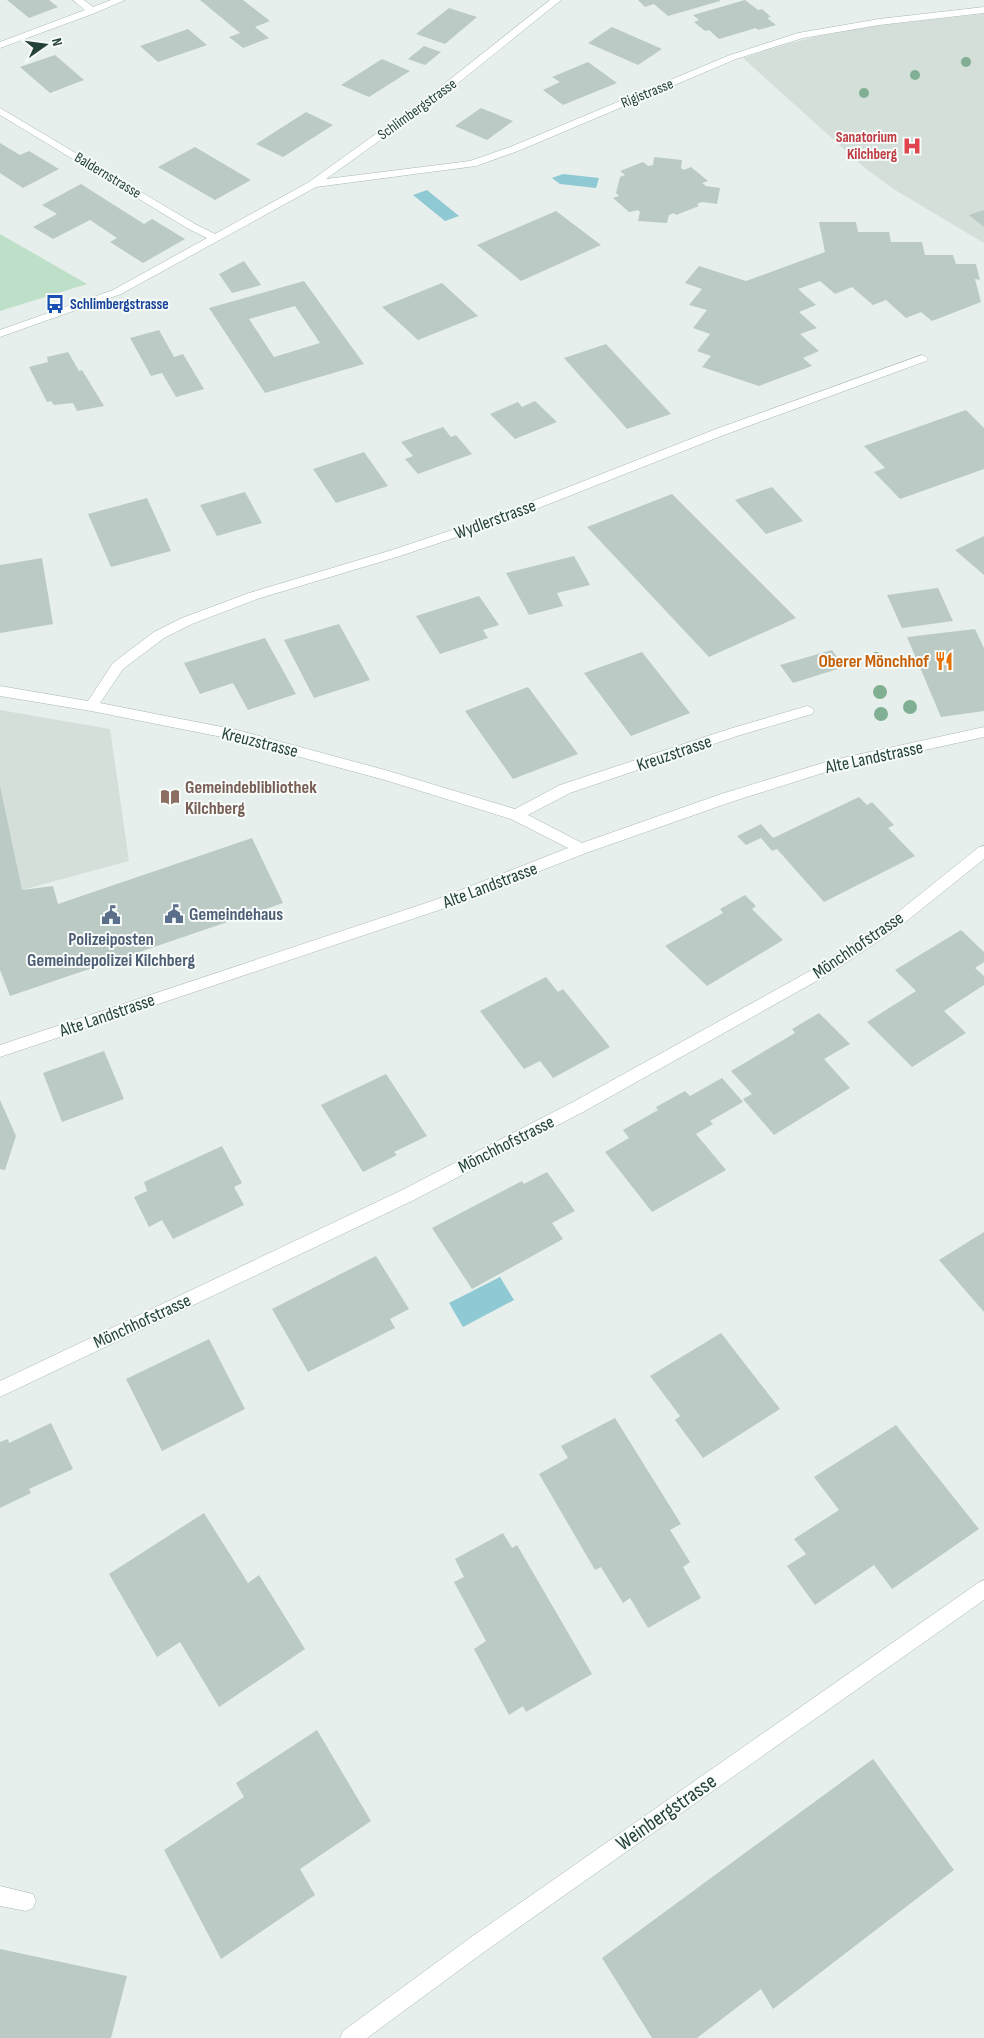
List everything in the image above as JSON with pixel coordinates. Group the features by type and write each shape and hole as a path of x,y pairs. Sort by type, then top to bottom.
{"street":[{"path":"78,0 92,10"},
{"path":"0,45 120,0"},
{"name":"Schlimbergstrasse","path":"0,334 117,292 313,184 438,94 556,0"},
{"name":"Rigistrasse","path":"313,184 472,164 514,149 733,58 801,36 871,23 984,10"},
{"name":"Baldernstrasse","path":"0,111 190,226 216,238"},
{"name":"Wydlerstrasse","path":"91,706 118,666 159,634 187,621 253,596 396,553 504,517 720,432 922,359"},
{"name":"Kreuzstrasse","path":"0,691 91,706 237,736 385,775 516,815 581,849"},
{"name":"Kreuzstrasse","path":"516,815 565,790 734,732 807,711"},
{"name":"Alte Landstrasse","path":"0,1052 307,946 440,904 581,849 726,798 829,766 984,732"},
{"name":"Mönchhofstrasse","path":"0,1389 406,1196 578,1107 824,970 893,924 984,850"},
{"name":"Weinbergstrasse","path":"350,2038 477,1945 984,1589"},
{"path":"0,1896 26,1901"}],"shaded area":[{"name":"Sanatorium Kilchberg","path":"984,14 984,243 895,190 865,168 743,58 819,36 874,26"},
{"path":"0,710 110,729 129,861 22,890 0,934"}],"green space":[{"path":"0,234 87,284 0,311"}],"water":[{"path":"563,174 599,178 596,188 560,184 552,178"},
{"path":"427,190 459,216 445,221 413,195"},
{"path":"500,1277 514,1300 463,1327 449,1303"}],"building":[{"path":"7,0 49,0 58,7 29,18"},
{"path":"200,0 243,0 270,21 255,27 269,38 243,48 229,37 240,33"},
{"path":"638,0 720,1 668,16 654,4 645,7"},
{"path":"745,0 758,10 762,9 771,17 767,18 776,25 758,30 756,28 719,39 709,30 705,31 694,22 699,20 693,15"},
{"path":"449,8 477,17 445,44 416,34"},
{"path":"612,27 662,49 638,65 588,43"},
{"path":"188,29 207,45 158,62 140,46"},
{"path":"424,46 441,52 425,65 408,59"},
{"path":"55,55 84,80 50,93 20,67"},
{"path":"382,59 410,71 369,97 341,85"},
{"path":"588,62 617,83 563,105 543,90 560,82 552,77"},
{"path":"481,108 513,121 487,140 455,126"},
{"path":"306,112 333,125 283,157 256,144"},
{"path":"0,143 20,155 29,151 59,169 23,188 0,173"},
{"path":"195,147 251,180 215,200 158,167"},
{"path":"654,157 682,160 681,168 684,170 691,167 708,181 702,183 706,186 720,188 717,204 702,202 697,204 699,206 676,215 674,213 669,215 667,223 638,221 640,212 638,210 629,212 613,198 619,196 616,193 620,177 625,175 620,171 643,162 648,166 653,165"},
{"path":"81,184 144,224 152,219 185,239 143,263 110,242 117,238 90,220 53,239 33,227 57,214 42,205"},
{"path":"984,210 984,227 969,215"},
{"path":"556,211 601,245 521,281 477,245"},
{"path":"819,222 856,222 858,232 889,232 891,242 922,242 925,255 953,255 956,264 976,264 980,280 975,279 981,302 932,321 921,312 906,318 886,300 873,305 852,287 835,294 820,281 798,289 816,305 799,312 817,328 800,334 819,351 803,358 812,366 759,386 702,367 711,356 697,351 710,334 693,328 707,310 689,305 702,289 685,283 699,266 746,281 825,252"},
{"path":"244,261 261,285 232,293 219,274"},
{"path":"304,281 364,364 265,393 209,308","holes":["295,306 320,343 274,357 249,319"]},
{"path":"442,283 478,316 418,340 382,307"},
{"path":"159,330 174,357 183,354 204,389 176,397 162,373 151,376 130,338"},
{"path":"606,344 671,414 627,429 564,358"},
{"path":"68,352 79,371 82,370 104,406 77,411 73,403 54,405 51,401 47,402 29,367 48,362 47,357"},
{"path":"535,401 557,422 515,439 490,414 518,402 522,407"},
{"path":"966,410 984,428 984,469 900,499 874,472 885,468 864,446"},
{"path":"443,427 451,437 456,435 472,454 418,474 405,459 413,456 401,442"},
{"path":"364,452 388,486 336,503 313,469"},
{"path":"772,487 803,521 766,534 735,500"},
{"path":"245,492 262,523 217,536 200,505"},
{"path":"672,494 796,618 709,657 587,527"},
{"path":"147,498 171,551 111,567 88,514"},
{"path":"984,536 984,575 955,550"},
{"path":"574,556 590,585 557,593 563,606 529,615 506,573"},
{"path":"42,558 53,624 0,633 0,565"},
{"path":"938,588 953,621 902,628 887,595"},
{"path":"479,596 499,625 483,630 488,638 440,654 416,616"},
{"path":"339,624 370,680 314,698 284,640"},
{"path":"975,629 984,648 984,711 941,717 907,637"},
{"path":"265,638 296,694 248,710 233,683 200,694 184,663"},
{"path":"832,650 844,667 793,683 780,665"},
{"path":"642,652 690,713 631,736 584,673"},
{"path":"528,687 578,754 513,779 465,711"},
{"path":"0,786 22,890 53,886 58,904 252,838 283,903 10,996 0,970"},
{"path":"859,797 867,805 872,802 894,825 888,828 915,856 824,902 777,849 772,851 761,838 746,845 737,836 761,824 773,838"},
{"path":"745,895 756,906 752,909 783,940 707,986 665,946 723,913 720,909"},
{"path":"961,930 984,952 984,962 975,968 984,976 984,985 944,1011 966,1033 912,1067 867,1022 916,991 895,970"},
{"path":"546,977 558,992 563,989 610,1047 553,1078 540,1061 524,1069 480,1011"},
{"path":"819,1013 850,1044 824,1059 850,1088 774,1135 743,1099 752,1094 731,1071 795,1033 792,1029"},
{"path":"104,1051 124,1099 62,1122 43,1073"},
{"path":"386,1074 427,1136 394,1152 397,1155 363,1172 321,1105"},
{"path":"722,1078 743,1102 710,1121 713,1124 696,1134 726,1170 652,1212 605,1152 629,1138 623,1130 658,1110 656,1107 685,1091 690,1096"},
{"path":"0,1100 16,1136 5,1170 0,1169"},
{"path":"222,1146 242,1183 234,1187 244,1205 173,1239 162,1220 149,1227 134,1197 147,1191 144,1182"},
{"path":"547,1172 575,1211 552,1223 563,1239 472,1289 432,1228 522,1181 524,1184"},
{"path":"984,1232 984,1312 939,1260"},
{"path":"376,1256 409,1309 390,1319 395,1328 308,1372 272,1309"},
{"path":"721,1333 780,1409 703,1458 675,1420 680,1416 650,1376"},
{"path":"209,1339 245,1409 162,1451 126,1379"},
{"path":"615,1418 681,1524 670,1530 690,1562 683,1567 701,1598 648,1628 630,1598 623,1603 601,1567 595,1570 539,1474 568,1458 561,1446"},
{"path":"51,1423 73,1469 29,1489 31,1493 0,1508 0,1442 8,1439 9,1443"},
{"path":"896,1425 979,1529 892,1589 874,1565 815,1605 787,1566 806,1554 794,1539 839,1510 814,1477"},
{"path":"204,1513 248,1583 259,1575 305,1649 219,1707 180,1642 157,1657 109,1574"},
{"path":"503,1533 512,1548 517,1545 592,1674 526,1712 523,1706 509,1715 474,1649 486,1641 454,1582 464,1577 455,1559"},
{"path":"317,1730 371,1821 300,1869 315,1895 221,1959 164,1850 244,1797 236,1783"},
{"path":"873,1759 954,1870 773,2009 761,1989 697,2038 652,2038 602,1958"},
{"path":"0,1949 127,1976 111,2038 0,2038"}],"place":[{"name":"Sanatorium Kilchberg","path":"912,146"},
{"name":"Schlimbergstrasse","path":"55,304"},
{"name":"Oberer Mönchhof","path":"944,661"},
{"name":"Gemeindeblibliothek Kilchberg","path":"170,797"},
{"name":"Gemeindehaus","path":"174,914"},
{"name":"Polizeiposten Gemeindepolizei Kilchberg","path":"111,915"}]}
